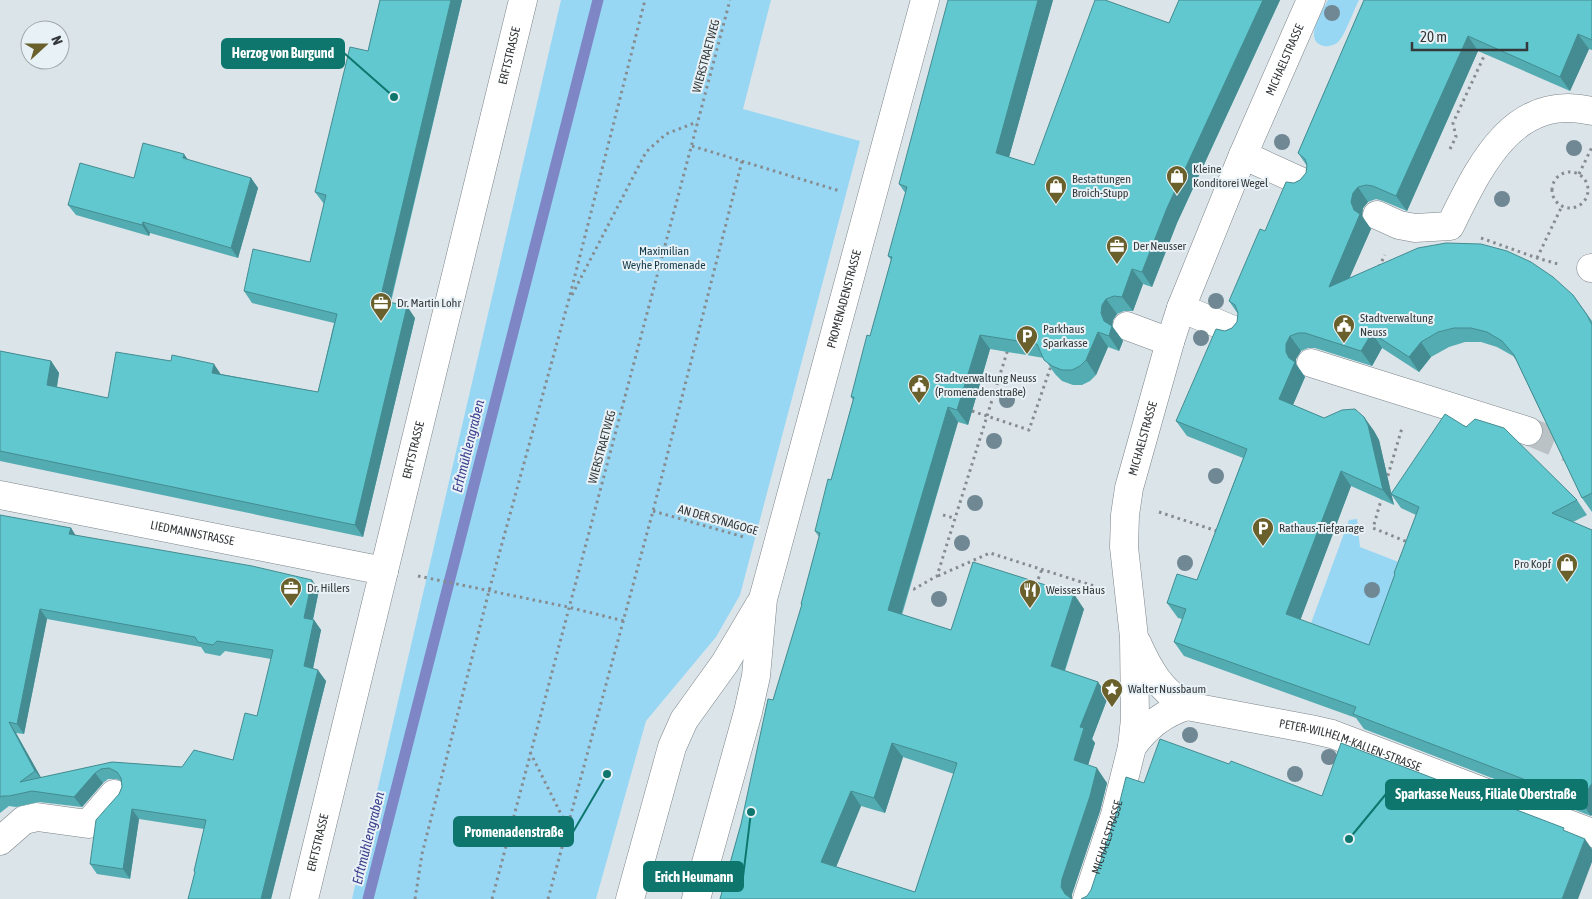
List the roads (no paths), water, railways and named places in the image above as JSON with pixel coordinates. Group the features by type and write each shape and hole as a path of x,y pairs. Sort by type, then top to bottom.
{"street":[{"name":"ERFTSTRASSE","path":"304,899 524,0"},
{"name":"PROMENADENSTRASSE","path":"696,899 748,712 756,676 763,599 925,0"},
{"name":"MICHAELSTRASSE","path":"1087,899 1115,814 1132,748 1135,719 1134,637 1124,547 1129,488 1181,308 1243,155 1311,0"},
{"path":"1377,215 1399,225 1415,228 1450,226 1473,179 1488,154 1517,125 1533,115 1553,109 1572,107 1592,110"},
{"path":"1243,155 1302,182"},
{"path":"1181,308 1233,330"},
{"path":"1128,326 1170,342"},
{"path":"1311,364 1528,431"},
{"name":"LIEDMANNSTRASSE","path":"0,495 384,571"},
{"name":"PROMENADENSTRASSE","path":"630,899 672,747 684,720 725,663 763,599"},
{"name":"PETER-WILHELM-KALLEN-STRASSE","path":"1134,637 1146,663 1165,691 1187,706 1332,734 1592,833"},
{"path":"1132,748 1140,735 1152,724 1174,710 1187,706"},
{"path":"0,840 24,820 37,817 88,824 114,794"}],"waterway":[{"name":"Erftmühlengraben","path":"368,899 598,0"}],"tunnel":[{"path":"1528,431 1592,458"}],"place":[{"name":"Herzog von Burgund","path":"394,97"},
{"name":"Kleine Konditorei Wegel","path":"1177,195"},
{"name":"Bestattungen Broich-Stupp","path":"1056,205"},
{"name":"Der Neusser","path":"1117,265"},
{"name":"Dr. Martin Lohr","path":"381,322"},
{"name":"Stadtverwaltung Neuss","path":"1344,344"},
{"name":"Parkhaus Sparkasse","path":"1027,355"},
{"name":"Stadtverwaltung Neuss (Promenadenstraße)","path":"919,404"},
{"name":"Rathaus-Tiefgarage","path":"1263,547"},
{"name":"Pro Kopf","path":"1567,583"},
{"name":"Dr. Hillers","path":"291,607"},
{"name":"Weisses Haus","path":"1030,609"},
{"name":"Walter Nussbaum","path":"1112,708"},
{"name":"Promenadenstraße","path":"607,774"},
{"name":"Erich Heumann","path":"751,812"},
{"name":"Sparkasse Neuss, Filiale Oberstraße","path":"1349,839"}],"park label":[{"name":"Maximilian Weyhe Promenade","path":"664,258"}]}
